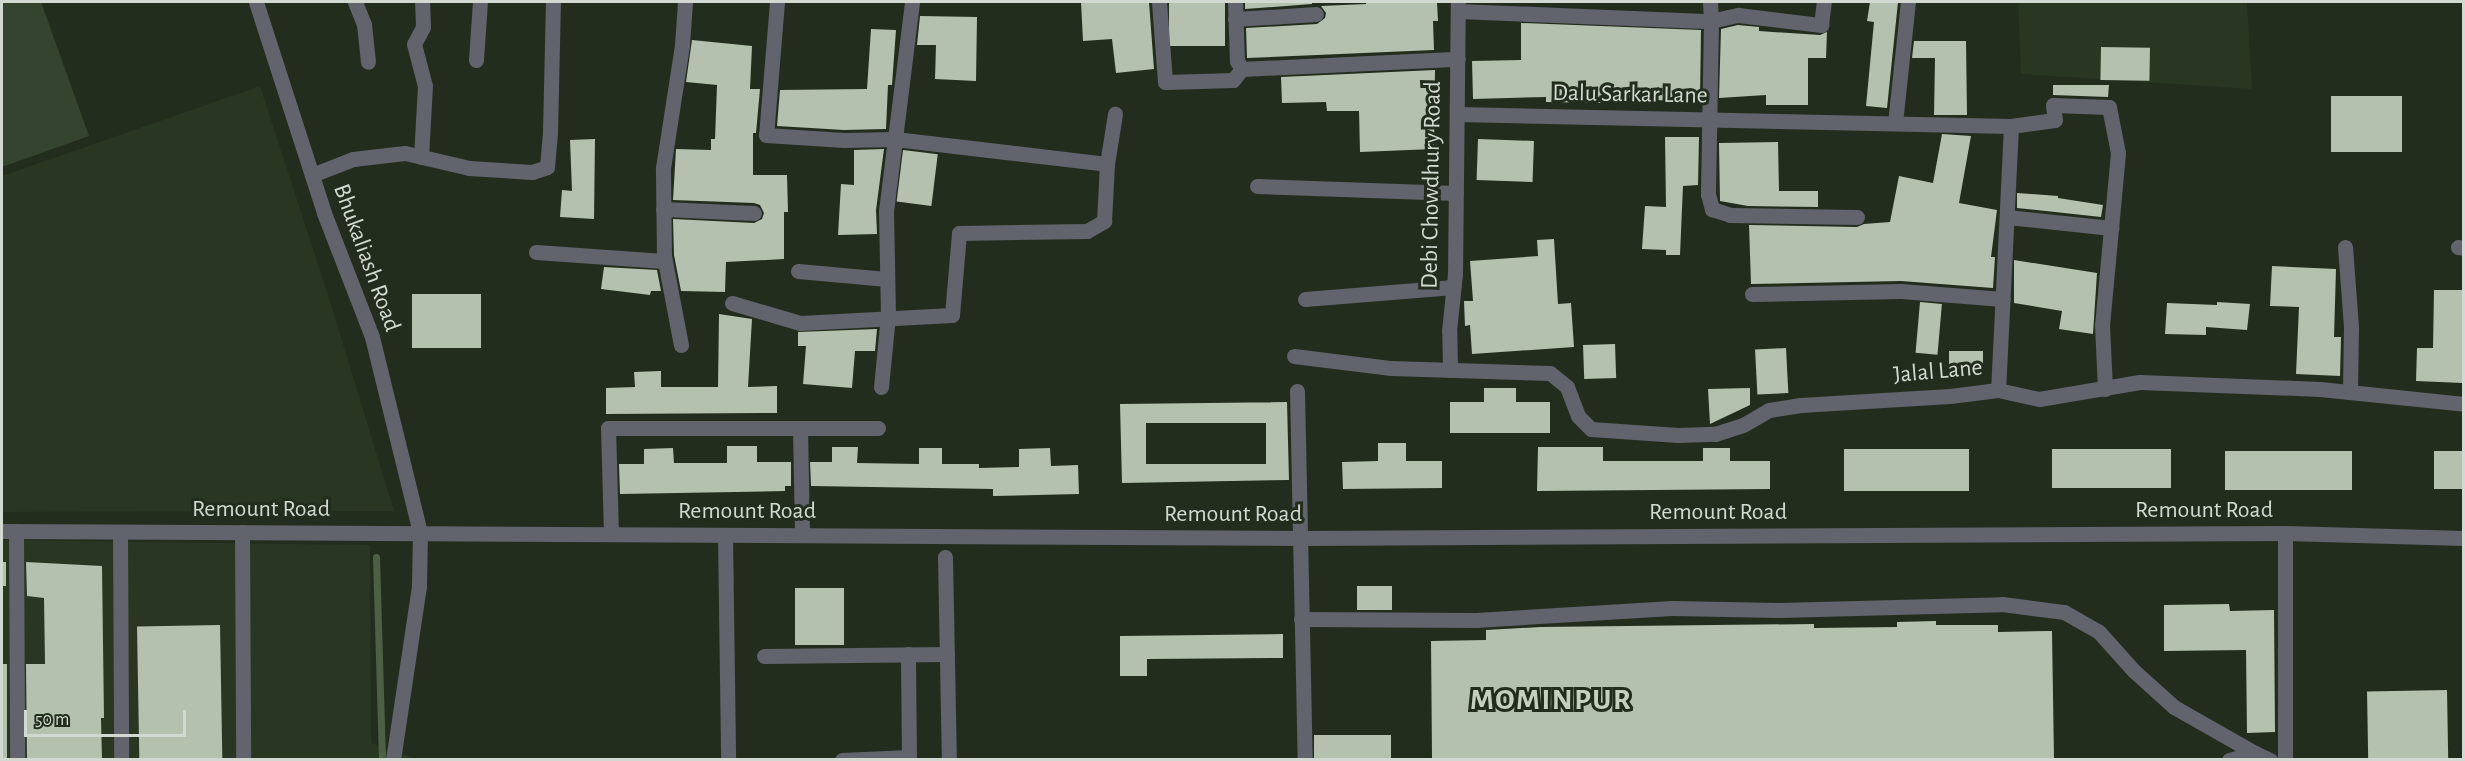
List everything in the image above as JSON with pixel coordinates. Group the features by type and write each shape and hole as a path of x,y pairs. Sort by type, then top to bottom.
{"street":[{"name":"Bhukaliash Road","path":"256,2 312,175 372,337 420,533 419,585 393,759"},
{"path":"355,2 364,24 368,62"},
{"path":"421,157 425,86 414,44 423,27 422,2"},
{"path":"476,60 480,2"},
{"path":"312,175 353,159 405,153 469,168 532,172 547,167 551,110 553,2"},
{"path":"681,345 664,261 663,168 680,55 685,2"},
{"path":"777,2 766,135 844,140 895,139 1107,164"},
{"path":"881,387 887,320 886,211 912,2"},
{"path":"1159,2 1165,82 1233,80 1242,69 1458,59"},
{"path":"1235,2 1237,61 1242,69"},
{"path":"1613,2 1614,17"},
{"path":"1710,2 1711,120 1708,194 1712,208 1740,216 1857,217"},
{"path":"1458,6 1543,8 1614,17 1711,21 1738,15 1821,25 1824,2"},
{"path":"1895,123 1908,2"},
{"name":"Debi Chowdhury Road","path":"1450,370 1449,331 1454,287 1458,6"},
{"path":"1235,19 1316,14"},
{"name":"Dalu Sarkar Lane","path":"1457,114 2011,126 2055,120 2053,105 2109,107 2118,153 2111,228"},
{"path":"732,303 800,323 952,315 959,233 1030,230 1087,231 1104,221 1107,164 1116,114"},
{"path":"1998,390 2011,126"},
{"path":"1257,186 1456,194"},
{"path":"663,209 754,213"},
{"path":"2007,218 2111,228 2102,325 2104,389"},
{"path":"2345,247 2351,327 2350,392"},
{"path":"536,252 664,261"},
{"path":"798,271 887,279"},
{"path":"1305,299 1454,287"},
{"path":"1752,294 1901,291 2003,299"},
{"name":"Jalal Lane","path":"1294,356 1391,368 1550,373 1567,387 1578,416 1592,429 1678,435 1715,434 1743,425 1769,410 1801,405 1950,396 1998,390 2039,399 2140,382 2350,392 2463,404"},
{"path":"1297,392 1305,759"},
{"path":"611,534 608,428 878,428"},
{"path":"800,428 802,535"},
{"path":"9,531 17,759"},
{"name":"Remount Road","path":"9,531 1300,538 2285,533 2463,538"},
{"path":"120,532 121,759"},
{"path":"242,532 243,759"},
{"path":"2285,533 2285,759"},
{"path":"724,535 728,759"},
{"path":"945,557 949,759"},
{"path":"1301,619 1476,620 1672,608 1779,610 2012,605 2064,612 2099,632 2134,671 2174,707 2262,756"},
{"path":"842,759 909,757 908,654"},
{"path":"764,656 947,654"},
{"path":"2229,759 2262,756"}],"shaded area":[{"path":"2,2 41,2 89,136 2,167"},
{"path":"2018,2 2247,2 2252,89 2021,74"},
{"path":"260,86 330,301 394,511 2,512 2,176"},
{"path":"2,540 370,545 371,743 416,759 2,760"}],"building":[{"path":"1081,2 1149,2 1154,69 1116,73 1112,39 1083,41"},
{"path":"1169,2 1225,2 1225,46 1169,46"},
{"path":"1245,2 1312,2 1312,4 1245,9"},
{"path":"1366,2 1437,2 1438,21 1433,21 1434,50 1247,58 1246,28 1317,24 1325,18 1326,13 1321,6 1366,4"},
{"path":"1870,2 1898,2 1887,108 1866,106 1874,22 1867,21"},
{"path":"920,16 977,17 976,81 935,79 936,45 917,45"},
{"path":"1521,23 1701,30 1700,99 1692,100 1691,103 1603,95 1603,103 1546,102 1546,97 1473,99 1472,61 1521,60"},
{"path":"1738,25 1759,27 1759,31 1820,35 1827,32 1826,58 1808,58 1808,105 1766,105 1766,95 1719,98 1721,29"},
{"path":"871,29 896,30 892,85 888,85 886,129 844,130 777,126 780,90 867,89"},
{"path":"692,40 752,46 750,89 760,89 756,133 753,133 753,175 787,175 788,212 784,212 784,259 726,262 725,292 681,291 674,255 673,219 754,223 762,219 764,213 760,205 754,203 673,200 676,149 711,150 711,139 715,139 717,85 686,82"},
{"path":"1914,41 1966,41 1967,115 1934,115 1935,58 1912,58"},
{"path":"2101,47 2150,48 2149,81 2100,80"},
{"path":"1435,70 1434,149 1360,152 1359,111 1327,111 1326,102 1282,103 1281,77"},
{"path":"2053,85 2109,85 2108,97 2053,95"},
{"path":"2331,96 2402,96 2402,152 2331,152"},
{"path":"1942,134 1971,136 1959,203 1997,210 1991,257 1995,257 1993,288 1901,281 1751,284 1749,225 1857,227 1864,224 1890,222 1899,176 1933,183"},
{"path":"1665,137 1699,137 1698,185 1683,186 1680,255 1666,255 1666,250 1642,249 1645,206 1666,207"},
{"path":"595,139 594,219 560,217 562,190 572,191 570,140"},
{"path":"1478,139 1534,141 1533,182 1477,180"},
{"path":"1778,142 1779,191 1818,191 1818,207 1748,206 1720,201 1719,143"},
{"path":"884,149 876,210 877,234 838,235 841,184 854,185 854,150"},
{"path":"903,150 938,154 931,206 897,202"},
{"path":"2017,193 2058,196 2058,198 2103,205 2101,217 2017,208"},
{"path":"1554,239 1558,304 1571,303 1574,347 1472,354 1470,325 1465,326 1464,301 1473,301 1470,261 1538,256 1537,240"},
{"path":"2014,260 2097,273 2093,334 2059,329 2062,311 2014,303"},
{"path":"2272,266 2336,269 2334,337 2341,337 2340,376 2296,374 2299,307 2270,306"},
{"path":"604,267 657,270 661,291 651,291 650,295 601,289"},
{"path":"2434,290 2463,290 2463,383 2416,381 2417,348 2433,348"},
{"path":"412,294 481,294 481,348 412,348"},
{"path":"1920,302 1942,304 1937,355 1916,353"},
{"path":"2217,302 2250,304 2247,330 2206,327 2206,335 2165,334 2167,303 2217,305"},
{"path":"719,314 752,319 748,387 777,386 777,413 606,414 606,388 635,387 634,372 661,371 661,387 718,387"},
{"path":"877,329 875,351 855,351 852,388 803,384 806,346 798,346 798,332"},
{"path":"1615,344 1616,378 1584,379 1583,345"},
{"path":"1786,348 1788,393 1757,395 1755,350"},
{"path":"1949,351 1983,351 1983,368 1949,368"},
{"path":"1484,388 1516,388 1516,402 1550,402 1550,433 1450,433 1450,402 1484,402"},
{"path":"1750,388 1750,405 1710,424 1708,389"},
{"path":"1287,402 1289,480 1122,483 1120,404","holes":["1146,423 1266,423 1266,464 1146,464"]},
{"path":"1378,443 1406,443 1406,461 1442,461 1442,488 1343,489 1342,462 1378,461"},
{"path":"727,446 757,446 757,462 791,462 791,486 785,486 785,491 620,494 619,464 644,464 644,449 673,448 674,463 727,463"},
{"path":"832,447 858,447 857,463 919,464 919,448 942,448 942,464 979,464 979,468 1019,467 1019,449 1050,448 1051,466 1078,465 1079,494 993,496 993,489 811,486 810,462 832,462"},
{"path":"1538,447 1603,447 1603,461 1703,461 1703,448 1730,448 1730,461 1770,461 1770,489 1537,491"},
{"path":"1844,449 1969,449 1969,491 1844,491"},
{"path":"2052,449 2171,449 2171,488 2052,488"},
{"path":"2225,451 2352,451 2352,490 2225,490"},
{"path":"2434,451 2463,451 2463,489 2434,489"},
{"path":"2,562 6,562 6,586 2,586"},
{"path":"26,562 102,566 104,718 101,718 102,759 27,759 26,664 45,664 44,598 27,596"},
{"path":"1357,586 1392,586 1392,610 1357,610"},
{"path":"795,588 844,588 844,645 795,645"},
{"path":"2229,604 2230,611 2274,610 2275,732 2247,733 2246,650 2164,651 2164,605"},
{"path":"1936,621 1936,625 1998,625 1998,632 2052,631 2054,759 1432,759 1431,641 1486,640 1486,630 1540,627 1814,624 1814,628 1897,627 1897,622"},
{"path":"220,625 222,759 139,760 137,626"},
{"path":"1283,634 1283,658 1147,659 1147,676 1120,676 1120,636"},
{"path":"2,664 7,664 7,759 2,759"},
{"path":"2447,690 2448,759 2368,760 2367,691"},
{"path":"1314,735 1391,735 1391,759 1314,759"}],"waterway":[{"path":"376,557 382,760"}],"district":[{"name":"MOMINPUR","path":"1551,700"}]}
